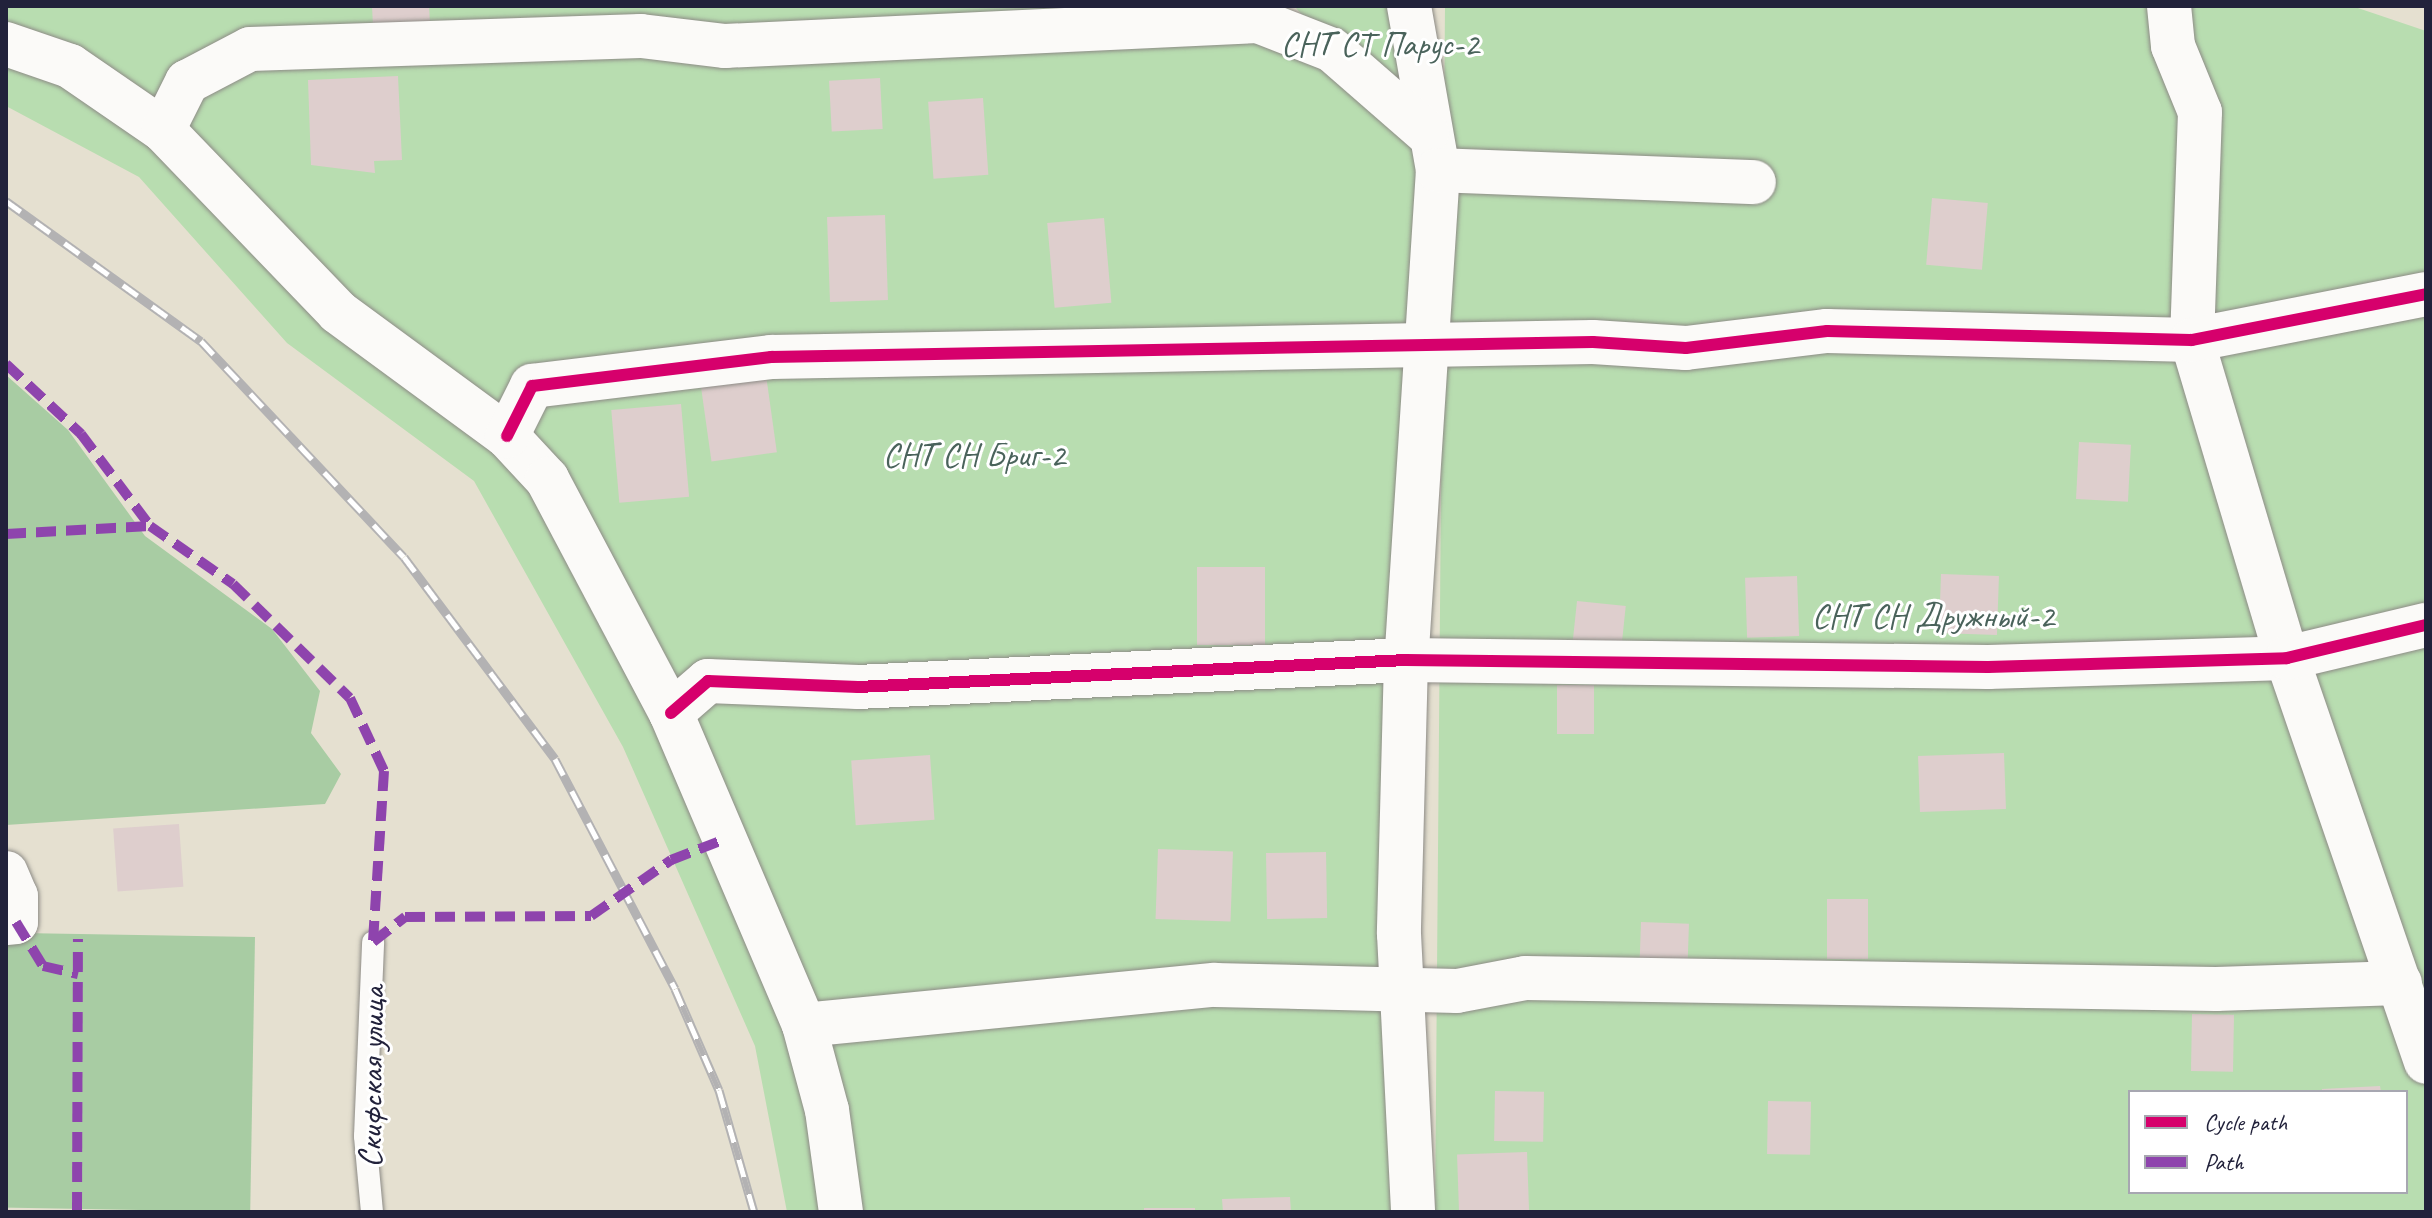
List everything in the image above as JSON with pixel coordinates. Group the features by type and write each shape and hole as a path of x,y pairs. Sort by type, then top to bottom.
{"street":[{"path":"1409,6 1432,152 1427,351 1406,660 1399,934 1413,1212"},
{"path":"2169,6 2173,46 2200,112 2192,340 2287,658 2426,1062"},
{"path":"163,130 187,82 250,49 641,36 725,46 1196,14 1258,21 1332,50 1432,152 1754,182"},
{"path":"6,44 70,66 163,130 338,312 507,436 547,479 671,713 804,1025 827,1110 841,1212"},
{"path":"507,436 532,386 771,357 1427,351 1593,342 1686,348 1827,331 2192,340 2426,294"},
{"path":"671,713 708,681 858,687 1406,660 1988,667 2287,658 2426,625"},
{"path":"6,873 16,909 16,922 6,923"},
{"path":"804,1025 1215,985 1457,991 1525,978 2216,989 2400,983"}],"lane":[{"name":"Скифская улица","path":"372,1212 365,1136 373,942"}],"green space":[{"name":"СНТ СН Бриг-2","path":"6,6 1282,6 1424,161 1418,1212 787,1212 755,1046 623,747 474,481 287,343 139,177 6,106"},
{"name":"СНТ СТ Парус-2","path":"1294,6 1419,6 1415,136"},
{"name":"СНТ СН Дружный-2","path":"1445,6 2352,6 2426,31 2426,1212 1435,1212"},
{"path":"6,375 68,430 145,536 272,629 320,691 311,733 341,774 325,804 6,825"},
{"path":"6,933 255,937 250,1212 6,1208"}],"building":[{"path":"372,6 429,6 430,23 373,26"},
{"path":"398,76 402,160 374,161 375,173 311,165 308,80"},
{"path":"880,78 883,129 832,132 829,81"},
{"path":"983,98 988,175 934,179 928,102"},
{"path":"1932,198 1988,203 1982,270 1926,265"},
{"path":"885,215 888,300 830,302 827,217"},
{"path":"1104,218 1111,303 1055,308 1047,223"},
{"path":"766,375 777,452 711,461 701,384"},
{"path":"681,404 689,497 619,503 611,410"},
{"path":"2079,442 2131,445 2128,502 2076,499"},
{"path":"1197,567 1265,567 1265,645 1197,645"},
{"path":"1941,574 1999,576 1997,635 1939,633"},
{"path":"1797,576 1799,636 1747,638 1745,578"},
{"path":"1577,601 1626,606 1621,648 1573,643"},
{"path":"1557,685 1594,685 1594,734 1557,734"},
{"path":"2004,753 2006,809 1920,812 1918,756"},
{"path":"930,755 935,820 856,825 851,761"},
{"path":"179,824 183,887 118,891 113,829"},
{"path":"1158,849 1233,852 1231,922 1156,919"},
{"path":"1326,852 1327,918 1267,919 1266,853"},
{"path":"1827,899 1868,899 1868,959 1827,959"},
{"path":"1641,922 1689,924 1688,960 1640,958"},
{"path":"2192,1014 2234,1015 2233,1072 2191,1071"},
{"path":"2380,1086 2381,1090 2322,1090"},
{"path":"1495,1091 1544,1092 1543,1142 1494,1141"},
{"path":"1768,1101 1811,1102 1810,1155 1767,1154"},
{"path":"1527,1152 1529,1212 1459,1212 1457,1154"},
{"path":"1290,1197 1291,1212 1223,1212 1222,1199"},
{"path":"1144,1208 1195,1208 1195,1212 1144,1212"}],"railway":[{"path":"6,201 201,341 404,557 555,759 675,989 719,1090 754,1212"}],"marked path":[{"path":"6,364 81,434 150,526 233,584 350,698 384,771 373,942"},
{"path":"6,534 150,526"},
{"path":"373,942 405,917 591,916 671,860 720,841"},
{"path":"16,922 43,966 78,974"},
{"path":"77,1212 78,939"}],"cycle path":[{"path":"507,436 532,386 771,357 1593,342 1686,348 1827,331 2192,340 2426,294"},
{"path":"671,713 708,681 858,687 1406,660 1988,667 2287,658 2426,625"}]}
